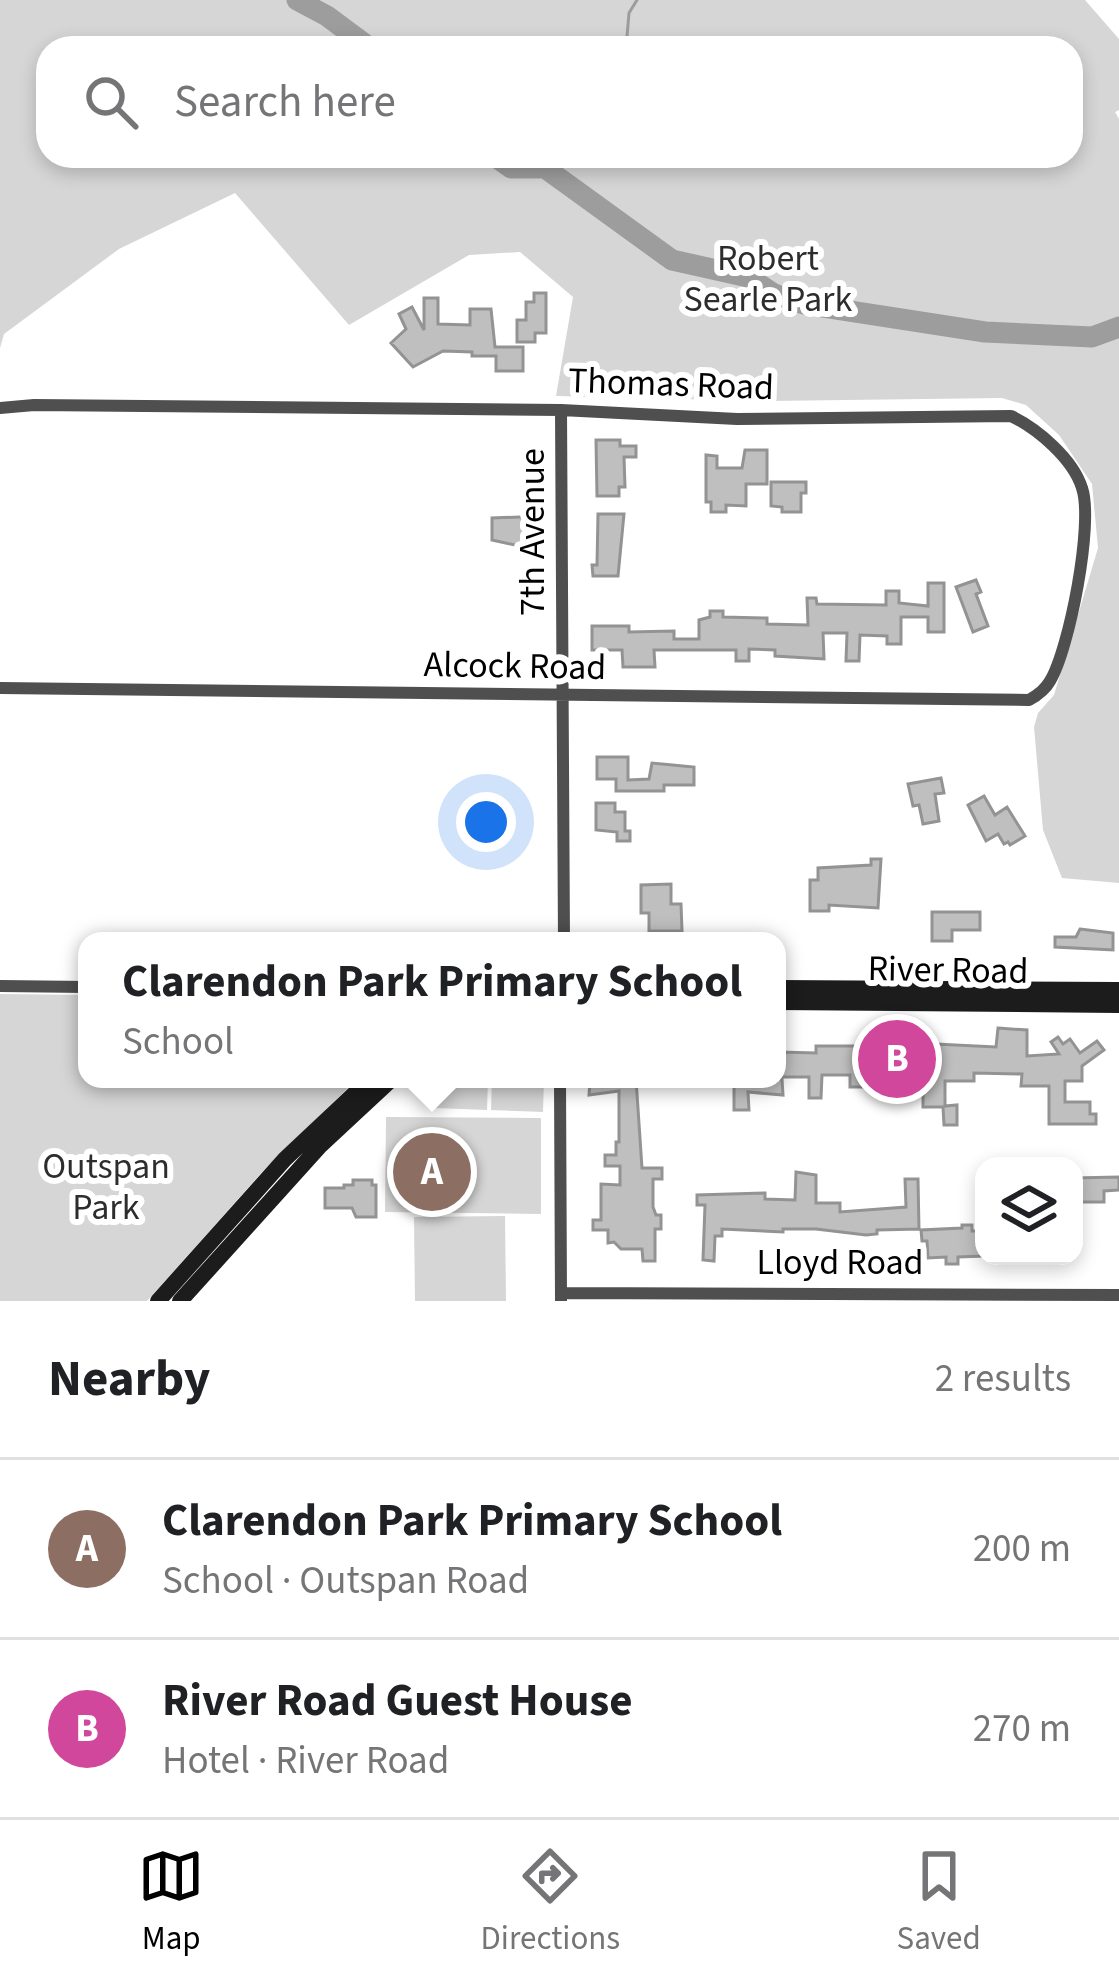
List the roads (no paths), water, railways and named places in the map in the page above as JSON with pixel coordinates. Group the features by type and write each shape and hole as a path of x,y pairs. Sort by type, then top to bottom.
{"main road":[{"name":"River Road","path":"786,988 1119,1005"},
{"name":"River Road","path":"786,1002 1119,990"},
{"path":"158,1301 274,1170 361,1088"},
{"path":"180,1301 320,1146 382,1088"}],"street":[{"name":"Thomas Road","path":"0,408 561,410 737,419 1017,419 1046,440 1078,479 1086,521 1072,611 1054,673 1044,690 1029,700"},
{"name":"7th Avenue","path":"561,410 564,932"},
{"name":"Alcock Road","path":"0,688 1029,700"},
{"path":"0,986 78,987"},
{"path":"560,1088 561,1297"},
{"name":"Lloyd Road","path":"561,1297 1119,1295"}],"waterway":[{"path":"297,0 354,36"},
{"path":"627,36 629,13 637,0"},
{"path":"511,168 545,168"},
{"path":"545,168 672,260 748,277 774,294 804,304 985,332 1092,337 1119,327"}],"place":[{"name":"River Road Guest House","path":"897,1059"},
{"name":"Clarendon Park Primary School","path":"432,1172"}],"park label":[{"name":"Robert Searle Park","path":"768,278"},
{"name":"Outspan Park","path":"106,1186"}]}
